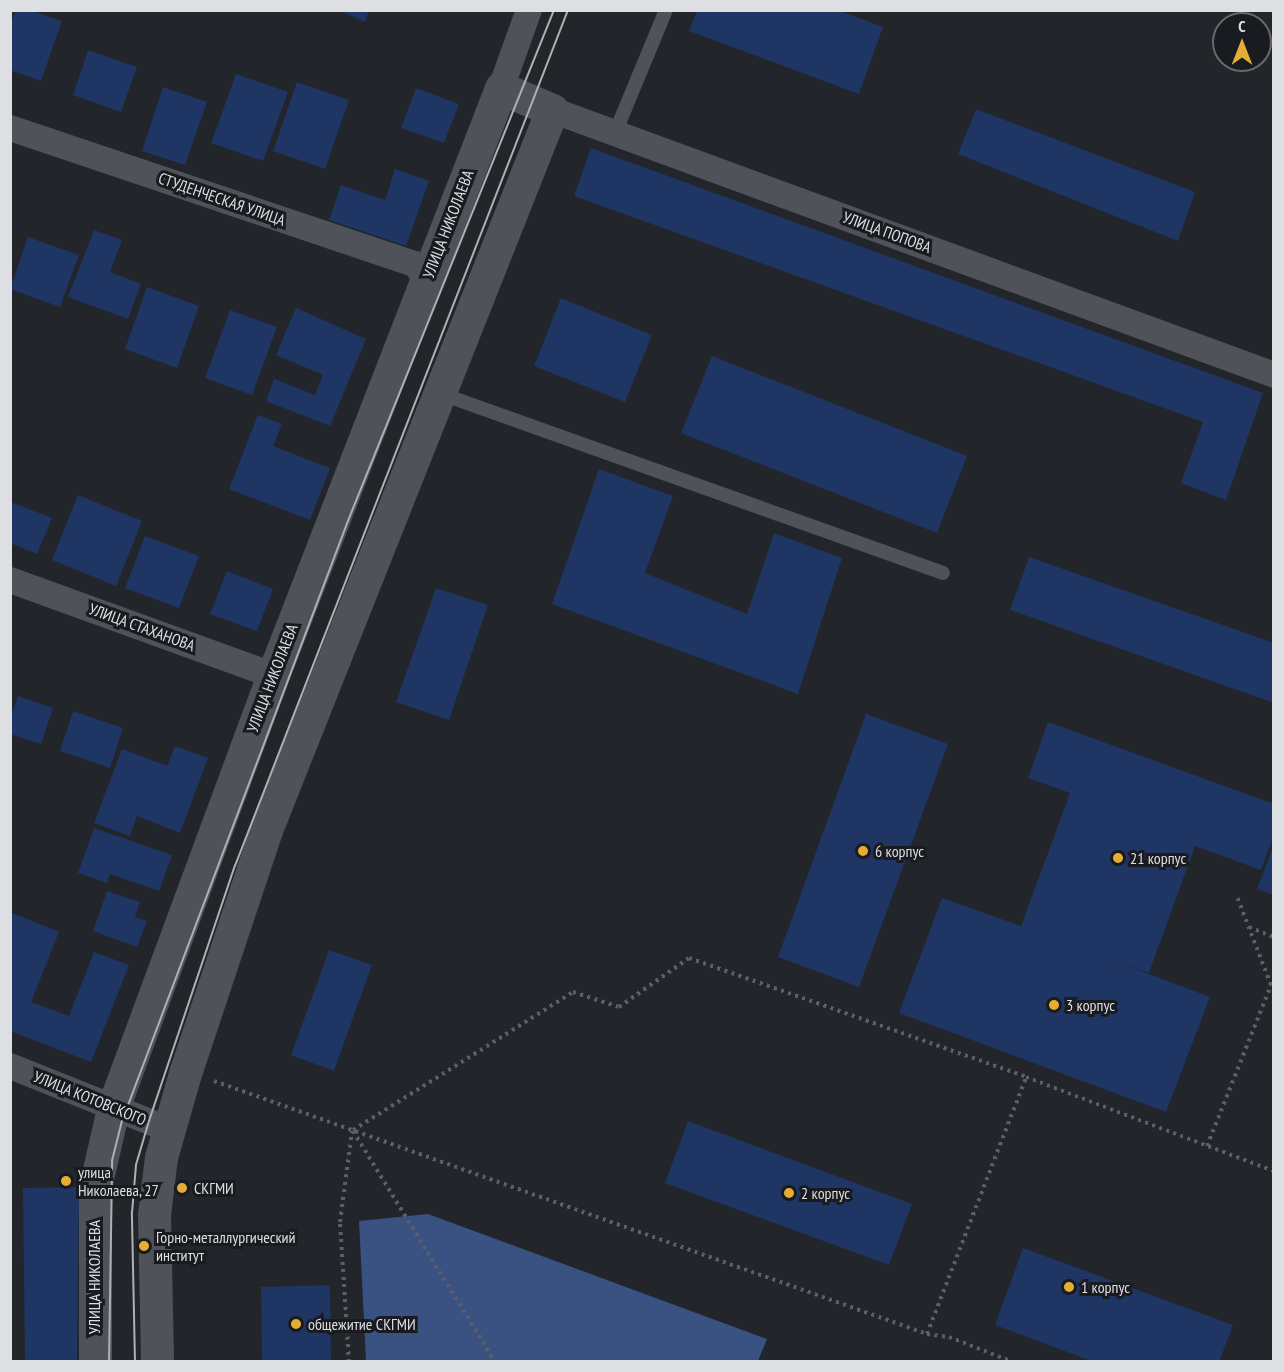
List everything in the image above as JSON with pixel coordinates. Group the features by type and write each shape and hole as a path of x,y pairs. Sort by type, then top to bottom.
{"street":[{"name":"УЛИЦА НИКОЛАЕВА","path":"95,1362 94,1187 114,1105 273,675 501,88 529,10"},
{"name":"УЛИЦА ПОПОВА","path":"501,88 552,110 1274,375"},
{"path":"157,1362 154,1215 161,1157 186,1070 266,830 552,110"},
{"name":"СТУДЕНЧЕСКАЯ УЛИЦА","path":"10,128 415,264 426,279"},
{"name":"УЛИЦА СТАХАНОВА","path":"10,580 273,675"},
{"name":"УЛИЦА КОТОВСКОГО","path":"10,1066 114,1105 170,1130"}],"lane":[{"path":"615,133 666,10"},
{"path":"439,393 943,573"}],"path":[{"path":"1208,1146 1271,986 1236,894"},
{"path":"1248,927 1274,937"},
{"path":"352,1130 573,992 619,1007 689,958 1026,1077 1274,1171"},
{"path":"186,1070 927,1334 949,1337 1013,1362"},
{"path":"927,1334 1026,1077"},
{"path":"349,1362 340,1222 352,1130"},
{"path":"352,1130 495,1362"}],"shaded area":[{"path":"428,1214 767,1339 758,1361 366,1361 359,1221"}],"building":[{"path":"16,10 30,10 62,21 41,81 10,70 10,26"},
{"path":"338,10 369,10 365,22"},
{"path":"697,10 838,10 883,27 859,94 689,31"},
{"path":"88,50 137,67 121,112 73,95"},
{"path":"236,74 288,92 263,161 211,143"},
{"path":"297,82 349,100 325,169 273,151"},
{"path":"163,87 207,102 185,165 142,151"},
{"path":"416,88 459,104 444,143 401,128"},
{"path":"976,109 1195,192 1178,241 958,154"},
{"path":"591,148 1263,393 1226,500 1181,483 1203,422 574,196"},
{"path":"395,169 429,181 406,246 329,220 341,185 385,200"},
{"path":"94,230 122,240 110,272 141,284 128,319 68,297"},
{"path":"28,237 79,255 60,307 10,289"},
{"path":"147,287 199,306 177,368 125,349"},
{"path":"561,298 652,335 625,402 534,366"},
{"path":"296,308 366,339 330,426 266,401 274,379 315,395 323,375 276,355"},
{"path":"230,310 277,327 252,395 205,378"},
{"path":"712,356 967,456 937,533 681,433"},
{"path":"258,415 282,424 273,446 330,468 310,520 229,489"},
{"path":"599,469 673,496 645,573 747,614 774,533 842,558 798,694 552,604"},
{"path":"78,495 142,521 116,586 52,560"},
{"path":"11,502 52,518 37,554 10,543"},
{"path":"145,536 199,556 179,608 125,588"},
{"path":"1029,557 1274,643 1274,703 1010,610"},
{"path":"227,571 273,589 257,631 210,614"},
{"path":"436,588 488,605 449,720 396,702"},
{"path":"18,696 53,708 41,744 10,734 10,718"},
{"path":"73,711 123,728 110,768 60,751"},
{"name":"6 корпус","path":"866,714 948,744 859,987 778,957"},
{"path":"1048,722 1274,804 1274,834 1261,870 1195,846 1149,973 1115,961 1210,997 1166,1112 899,1013 942,898 1021,926 1070,793 1028,778"},
{"path":"175,746 208,758 180,833 137,816 130,836 94,823 122,749 167,766"},
{"path":"94,828 172,855 159,891 110,874 107,883 78,873"},
{"path":"1274,847 1274,895 1257,889"},
{"path":"107,891 140,902 135,917 147,921 137,947 93,931"},
{"path":"10,912 59,932 31,1002 69,1016 94,952 129,965 91,1062 10,1031"},
{"path":"329,950 372,965 334,1071 291,1055"},
{"name":"2 корпус","path":"688,1121 912,1204 889,1265 665,1183"},
{"path":"79,1187 77,1362 25,1362 23,1188"},
{"name":"1 корпус","path":"1023,1248 1233,1325 1219,1362 1094,1362 995,1325"},
{"name":"общежитие СКГМИ","path":"330,1285 331,1362 262,1362 261,1287"}],"tram line":[{"path":"109,1362 112,1161 121,1124 348,521 554,10"},
{"path":"135,1362 132,1213 136,1165 149,1121 235,866 568,10"}],"place":[{"name":"6 корпус","path":"863,851"},
{"name":"21 корпус","path":"1118,858"},
{"name":"3 корпус","path":"1054,1005"},
{"name":"улица Николаева, 27","path":"66,1181"},
{"name":"СКГМИ","path":"182,1188"},
{"name":"2 корпус","path":"789,1193"},
{"name":"Горно-металлургический институт","path":"144,1246"},
{"name":"1 корпус","path":"1069,1287"},
{"name":"общежитие СКГМИ","path":"296,1324"}]}
